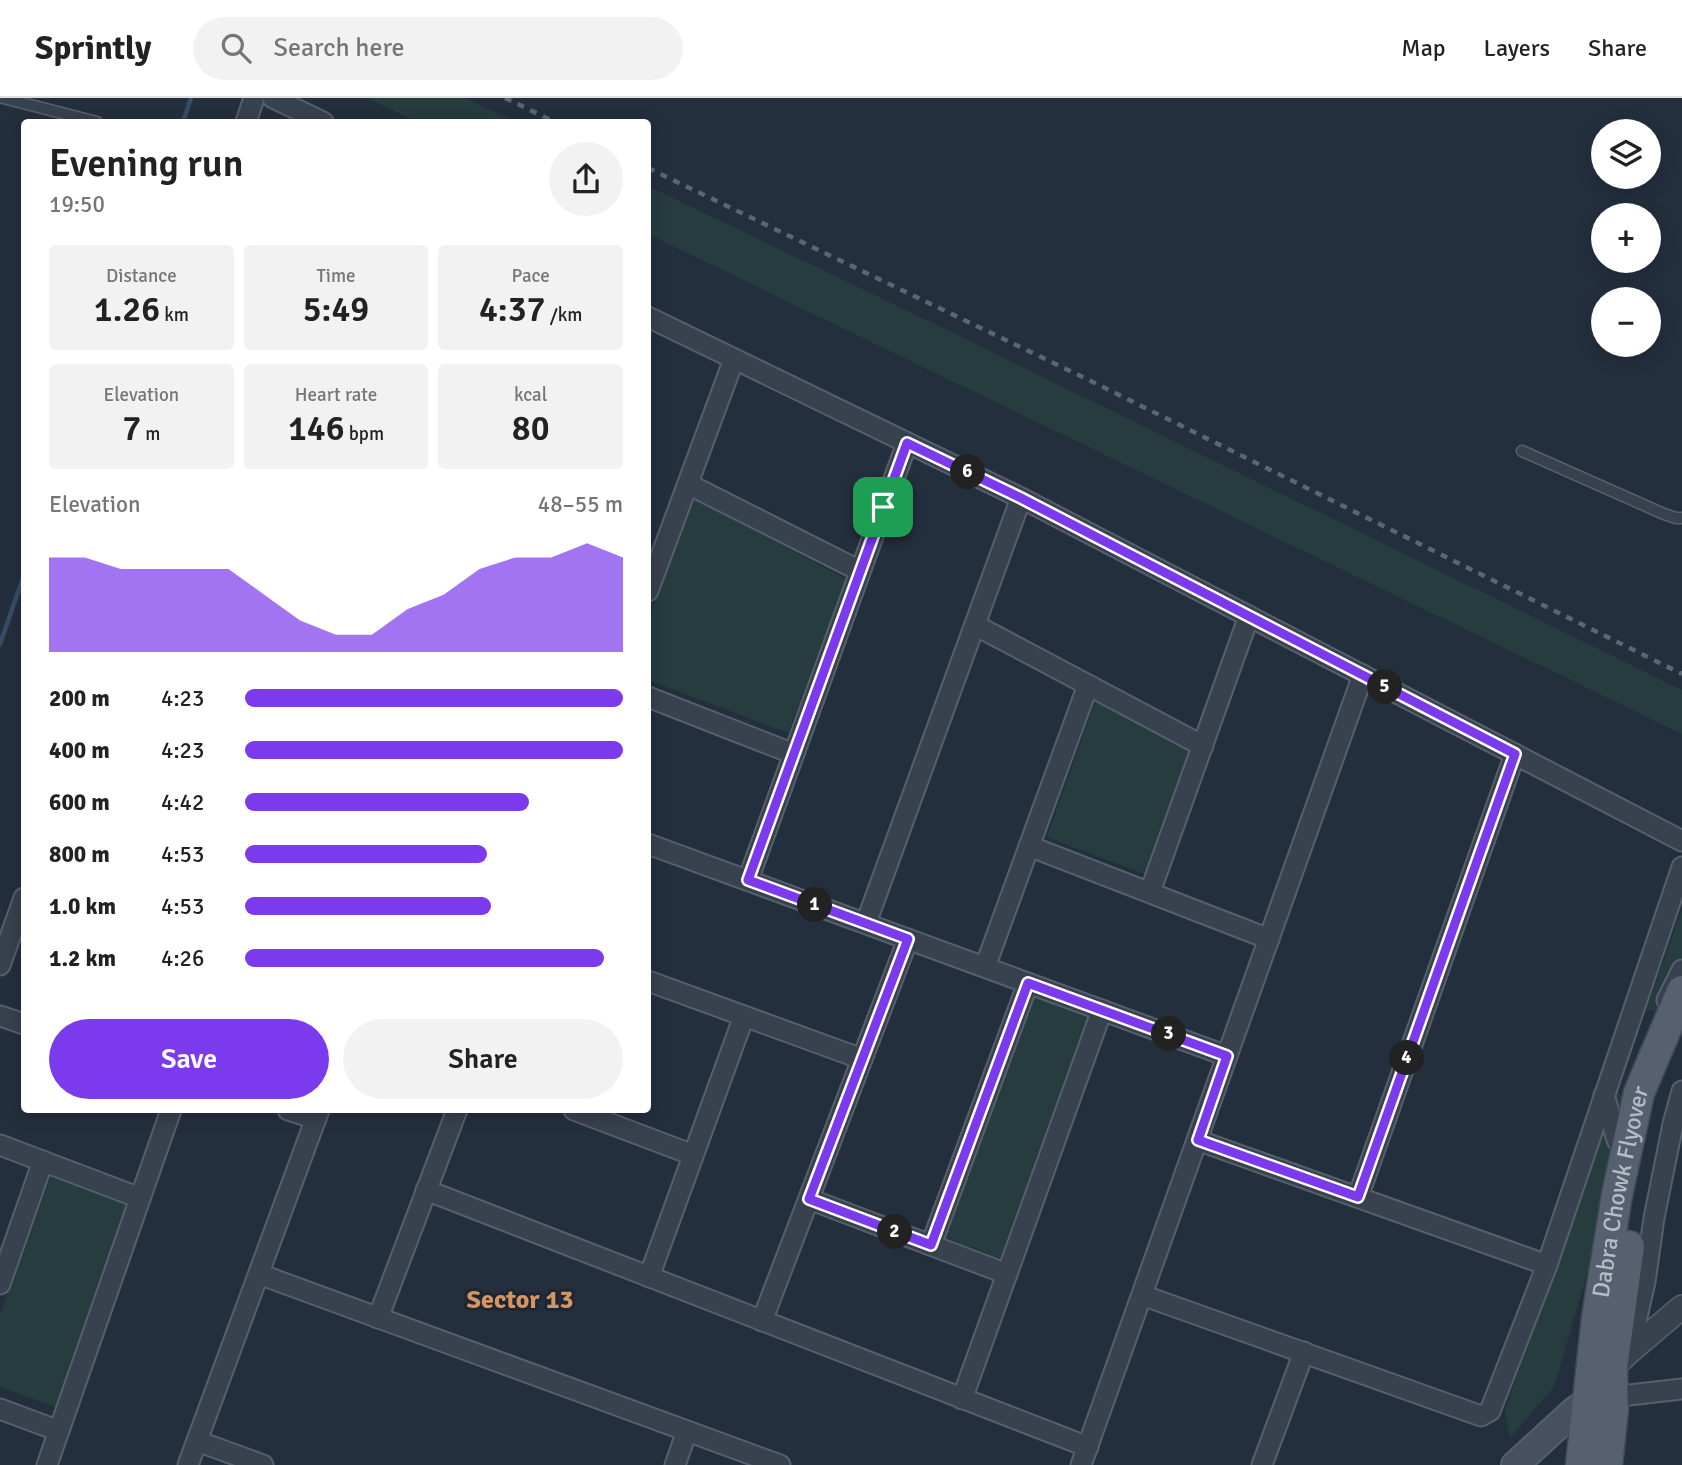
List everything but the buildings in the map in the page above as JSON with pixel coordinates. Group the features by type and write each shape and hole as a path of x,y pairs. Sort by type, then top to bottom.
{"main road":[{"name":"Dabra Chowk Flyover","path":"1603,1386 1613,1288 1618,1195 1639,1093 1682,991"},
{"name":"Dabra Chowk Flyover","path":"1603,1386 1613,1288 1635,1199 1648,1128 1682,1028"},
{"path":"1515,1465 1603,1386"},
{"path":"1581,1465 1603,1386"},
{"path":"1603,1386 1607,1465"}],"street":[{"path":"247,119 254,98"},
{"path":"273,98 316,119"},
{"path":"651,318 1021,498 1682,841"},
{"path":"651,583 734,359"},
{"path":"748,880 907,443"},
{"path":"688,484 860,571"},
{"path":"866,923 1021,498"},
{"path":"1150,892 1249,616"},
{"path":"975,625 1203,746"},
{"path":"426,1191 962,1399 1084,1456 1363,675"},
{"path":"985,967 1088,685"},
{"path":"651,698 794,754"},
{"path":"1358,1197 1515,754"},
{"path":"651,845 1227,1056"},
{"path":"1029,846 1269,939"},
{"path":"1142,1295 1481,1416 1490,1412 1547,1265 1682,867"},
{"path":"0,965 21,906"},
{"path":"762,1321 908,939"},
{"path":"1603,1386 1588,1297 1596,1263 1603,1194 1627,1103 1651,1032 1682,970"},
{"path":"651,982 862,1059"},
{"path":"931,1245 1028,983"},
{"path":"962,1399 1102,1010"},
{"path":"0,1016 21,1023"},
{"path":"649,1277 744,1016"},
{"path":"1603,1386 1645,1282 1654,1218 1682,1091"},
{"path":"1604,1096 1617,1140"},
{"path":"47,1465 171,1113"},
{"path":"378,1318 456,1113"},
{"path":"582,1113 693,1155"},
{"path":"188,1465 318,1114"},
{"path":"1198,1140 1547,1265"},
{"path":"0,1145 140,1198"},
{"path":"0,1284 43,1161"},
{"path":"809,1199 1007,1274"},
{"path":"259,1274 780,1465"},
{"path":"1603,1386 1682,1307"},
{"path":"1262,1465 1304,1352"},
{"path":"1603,1386 1682,1389"},
{"path":"0,1409 59,1431"},
{"path":"675,1465 687,1431"},
{"path":"197,1441 263,1465"}],"lane":[{"path":"3,98 85,119"},
{"path":"1521,451 1664,514 1682,518"}],"green space":[{"path":"367,98 465,98 510,119 412,119"},
{"path":"651,187 1682,690 1682,734 651,235"},
{"path":"693,498 846,579 788,733 651,681 651,613"},
{"path":"1095,702 1192,751 1147,875 1047,837"},
{"path":"1682,910 1682,963 1659,1013 1646,1009"},
{"path":"1033,994 1090,1015 1002,1259 946,1238"},
{"path":"1617,1092 1622,1095 1588,1271 1554,1387 1510,1438 1505,1410"},
{"path":"51,1175 129,1204 56,1407 0,1387 0,1315"}],"waterway":[{"path":"184,119 191,98"},
{"path":"0,644 21,584"}],"railway":[{"path":"505,98 549,119"},
{"path":"651,169 1093,382 1682,674"}],"district":[{"name":"Sector 13","path":"520,1299"}],"route":[{"path":"907,443 1021,498 1515,754 1358,1197 1198,1140 1227,1056 1028,983 931,1245 809,1199 908,939 748,880 883,507 907,443"}]}
